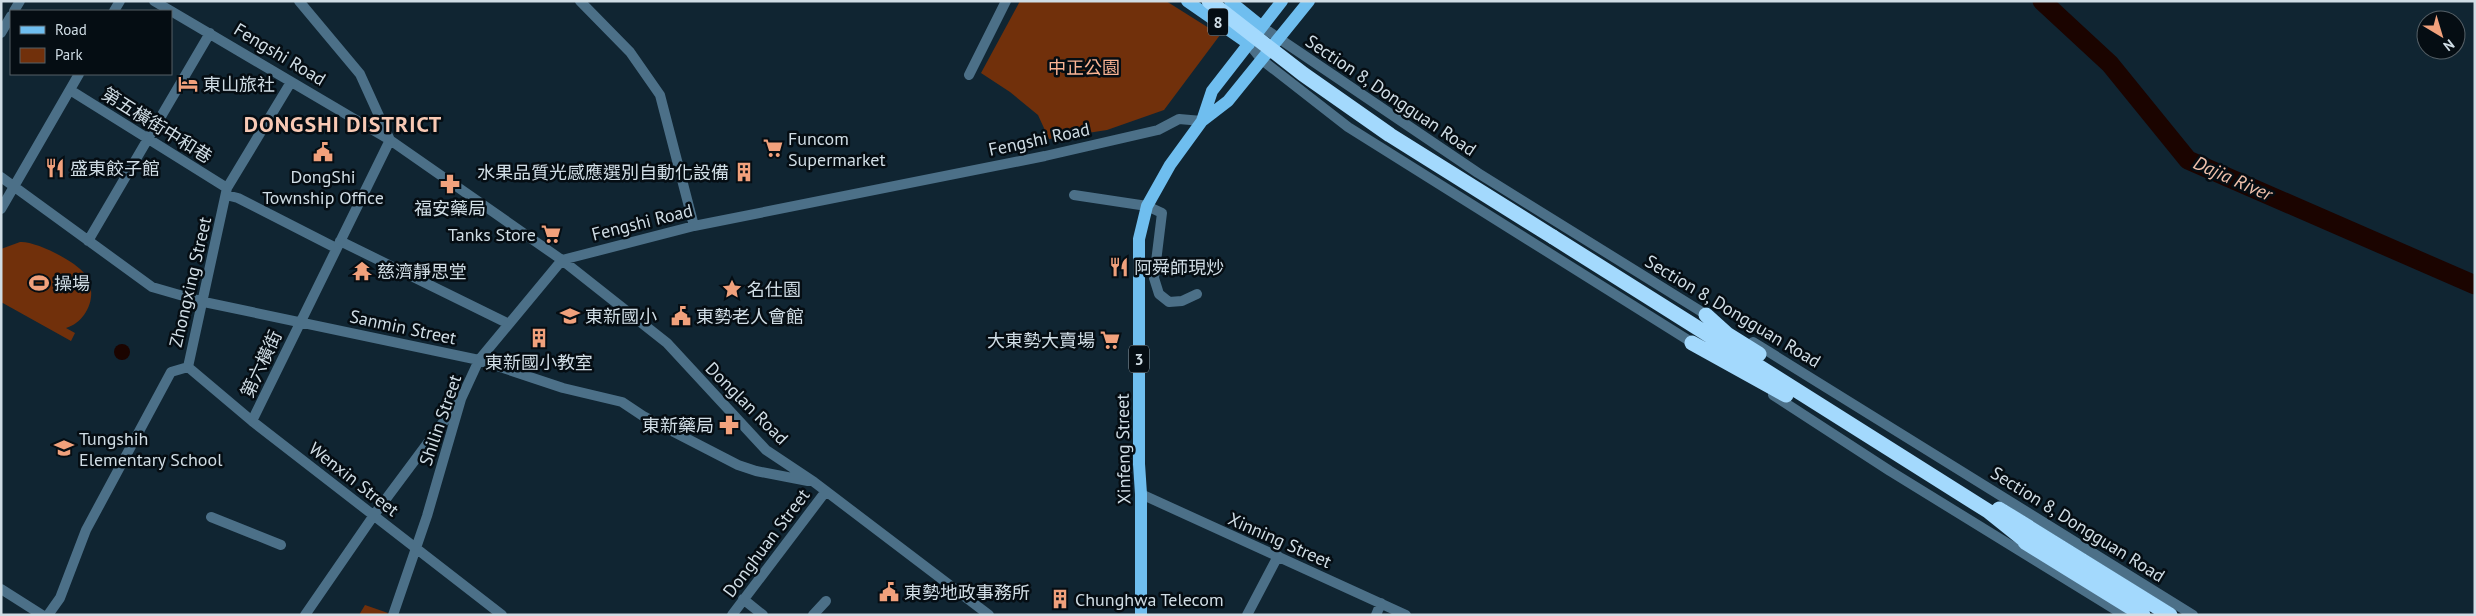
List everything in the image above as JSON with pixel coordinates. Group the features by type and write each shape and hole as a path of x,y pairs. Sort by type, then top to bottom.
{"highway":[{"path":"1209,1 1303,74 1390,135 2040,543"},
{"path":"1706,315 1728,334 2040,543 2143,615"},
{"path":"1692,343 2040,543 2170,615"}],"main road":[{"name":"8","path":"1187,1 1249,44"},
{"name":"8","path":"1230,1 1262,27"},
{"name":"3","path":"1202,121 1212,91 1282,1"},
{"name":"3","path":"1202,121 1228,101 1309,1"},
{"name":"Xinfeng Street","path":"1141,615 1141,494 1138,464 1139,239 1147,206 1170,165 1202,121"}],"street":[{"name":"Fengshi Road","path":"154,1 170,10"},
{"path":"299,1 360,74 390,140"},
{"path":"580,1 630,52 660,95 694,226"},
{"path":"969,75 1006,1"},
{"name":"Fengshi Road","path":"172,11 390,140 562,260 694,226 1045,156 1158,130 1179,119 1202,121"},
{"path":"1,32 10,18"},
{"name":"Section 8, Dongguan Road","path":"1262,27 1478,173 2193,615"},
{"path":"88,241 210,33"},
{"path":"1249,44 1262,60 1348,127 1692,343 1890,471 2124,615"},
{"path":"1,209 78,75"},
{"name":"Zhongxing Street","path":"48,615 60,598 86,530 172,372 188,367 204,302 227,191 291,82"},
{"name":"第五橫街中和巷","path":"70,90 148,138 238,198 507,323"},
{"name":"第六橫街","path":"252,421 390,140"},
{"name":"Sanmin Street","path":"1,177 152,287 204,302 479,360 564,388 622,402 644,416 738,465 756,471 814,482"},
{"path":"1074,195 1147,206 1162,213 1154,278 1160,294 1169,302 1182,301 1197,294"},
{"name":"Shilin Street","path":"393,615 416,548 461,399 479,360 507,323 562,260"},
{"name":"Donglan Road","path":"562,260 666,343 766,450 814,482 989,615"},
{"name":"Wenxin Street","path":"188,367 252,421 502,615"},
{"path":"305,615 374,515 461,399"},
{"name":"Donghuan Street","path":"732,615 826,491"},
{"name":"Xinning Street","path":"1141,494 1406,615"},
{"path":"211,517 281,545"},
{"path":"1247,615 1278,556"},
{"path":"1,590 42,615"},
{"path":"743,599 763,615"},
{"path":"814,615 826,600"},
{"path":"1376,615 1381,603"}],"green space":[{"name":"中正公園","path":"1020,1 1166,1 1220,35 1164,110 1107,130 1049,139 1038,115 1010,92 981,73"},
{"path":"20,242 45,248 73,263 85,274 89,281 91,298 89,306 80,319 66,328 75,333 71,341 1,302 1,249"},
{"path":"365,605 388,613 387,615 359,615"}],"shaded area":[{"path":"119,344 125,344 130,349 128,358 119,360 114,355 114,349"}],"waterway":[{"name":"Dajia River","path":"2042,1 2110,64 2188,160 2475,285"}],"place":[{"name":"東山旅社","path":"188,84"},
{"name":"Funcom Supermarket","path":"773,148"},
{"name":"DongShi Township Office","path":"323,152"},
{"name":"盛東餃子館","path":"55,168"},
{"name":"水果品質光感應選別自動化設備","path":"744,172"},
{"name":"福安藥局","path":"450,184"},
{"name":"Tanks Store","path":"551,234"},
{"name":"阿舜師現炒","path":"1119,267"},
{"name":"慈濟靜思堂","path":"362,271"},
{"name":"操場","path":"39,283"},
{"name":"名仕園","path":"732,289"},
{"name":"東新國小","path":"570,316"},
{"name":"東勢老人會館","path":"681,316"},
{"name":"東新國小教室","path":"539,338"},
{"name":"大東勢大賣場","path":"1110,340"},
{"name":"東新藥局","path":"729,425"},
{"name":"Tungshih Elementary School","path":"64,448"},
{"name":"東勢地政事務所","path":"889,592"},
{"name":"Chunghwa Telecom","path":"1060,599"}],"district":[{"name":"DONGSHI DISTRICT","path":"343,124"}]}
